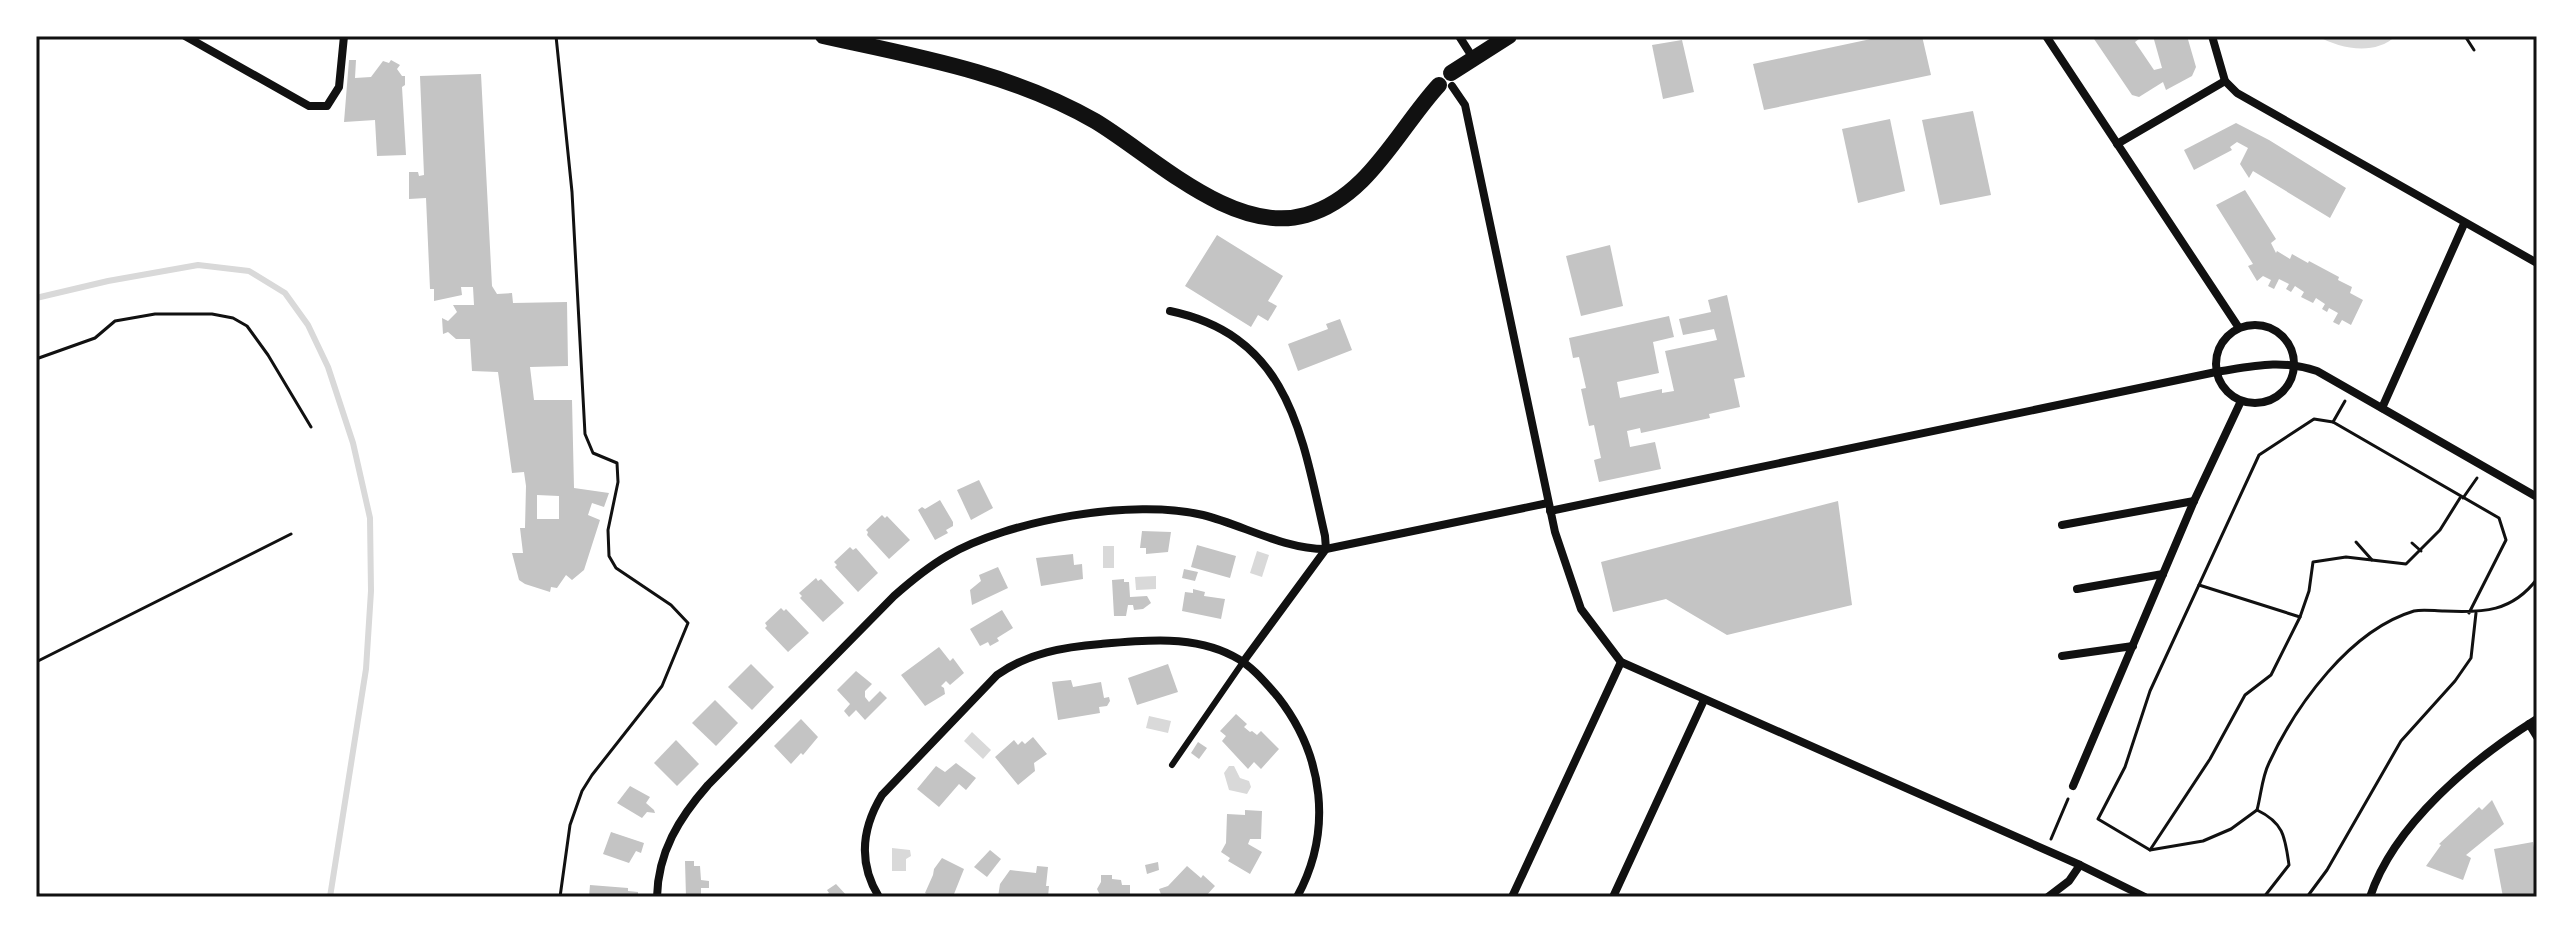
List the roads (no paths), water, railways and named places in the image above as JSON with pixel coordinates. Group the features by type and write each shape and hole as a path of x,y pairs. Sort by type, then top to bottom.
{"main road":[{"path":"823,36 1001,79 1051,98 1096,122 1190,186 1260,217 1284,218 1306,216 1331,204 1356,185 1447,81 1473,58 1509,36"}],"street":[{"path":"185,36 309,106 327,106 339,87 344,36"},
{"path":"1459,36 1473,58"},
{"path":"2046,36 2239,328"},
{"path":"2212,36 2225,81 2230,88 2256,106 2537,263"},
{"path":"1447,81 1465,105 1549,507 1581,609 1621,662 2080,865 2145,897"},
{"path":"2117,144 2225,81"},
{"path":"2382,408 2464,224"},
{"path":"1170,311 1200,320 1232,338 1258,359 1278,383 1302,433 1325,536 1326,549 1243,662"},
{"path":"2258,325 2276,331 2289,345 2294,364 2287,388 2266,402 2241,401 2225,390 2216,372 2216,354 2225,338 2239,328 2258,325"},
{"path":"657,897 667,844 699,794 894,596 922,572 949,555 1002,533 1071,516 1111,511 1190,513 1300,547 1326,549 2274,363 2294,364 2317,371 2537,497"},
{"path":"2073,786 2194,501 2241,401"},
{"path":"2062,525 2194,501"},
{"path":"2077,589 2163,574"},
{"path":"879,897 870,881 864,851 873,810 882,795 979,692 1010,666 1046,652 1104,644 1166,641 1205,645 1243,662 1284,705 1309,751 1317,775 1320,803 1318,842 1297,897"},
{"path":"2062,656 2133,646"},
{"path":"1512,897 1621,662"},
{"path":"1613,897 1704,700"},
{"path":"2370,897 2388,857 2419,816 2471,767 2533,721 2537,737"},
{"path":"2048,897 2069,881 2080,865"}],"lane":[{"path":"1172,765 1243,662"}],"waterway":[{"path":"36,298 198,265 249,271 285,293 308,325 328,367 353,443 370,518 371,591 366,669 330,897"}]}
